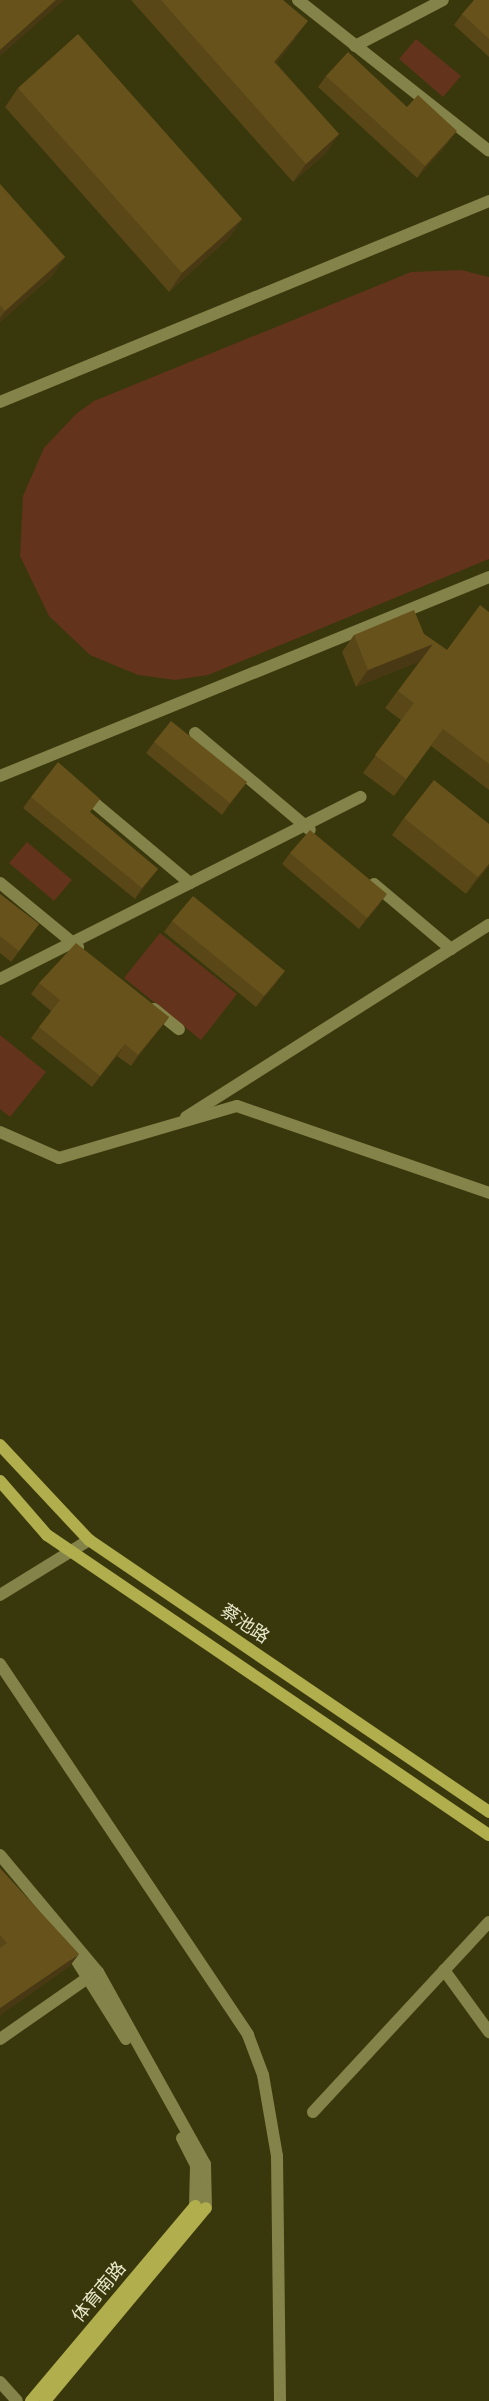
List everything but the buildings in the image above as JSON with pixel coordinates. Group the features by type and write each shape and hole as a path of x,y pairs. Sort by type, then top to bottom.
{"street":[{"path":"298,0 489,151"},
{"path":"355,46 443,0"},
{"path":"0,402 489,201"},
{"path":"0,776 489,577"},
{"path":"195,733 322,841"},
{"path":"76,786 190,883"},
{"path":"0,979 361,797"},
{"path":"359,872 451,949"},
{"path":"0,883 90,957"},
{"path":"176,1124 489,925"},
{"path":"143,1000 178,1029"},
{"path":"0,1132 59,1158 237,1106 489,1193"},
{"name":"蔡池路","path":"0,1445 89,1540 489,1812"},
{"name":"蔡池路","path":"0,1481 47,1535 489,1835"},
{"path":"0,1594 67,1549 89,1540"},
{"path":"0,1664 248,2035 263,2075 278,2156 280,2401"},
{"path":"0,1855 98,1972 204,2164 200,2207"},
{"path":"0,1870 89,1977 196,2166 200,2207"},
{"path":"313,2112 489,1922"},
{"path":"444,1970 489,2032"},
{"path":"0,2038 89,1977"},
{"name":"体育南路","path":"31,2401 200,2207"},
{"name":"体育南路","path":"45,2401 200,2207"},
{"path":"0,2382 17,2401"}],"shaded area":[{"path":"416,39 461,76 443,97 399,59"},
{"path":"461,270 489,277 489,559 208,675 175,680 138,675 90,655 49,616 20,556 23,496 44,448 76,414 94,401 411,272"},
{"path":"27,842 72,880 54,901 9,863"},
{"path":"160,933 237,994 201,1040 124,978"},
{"path":"0,1035 46,1072 10,1117 0,1109"}]}
